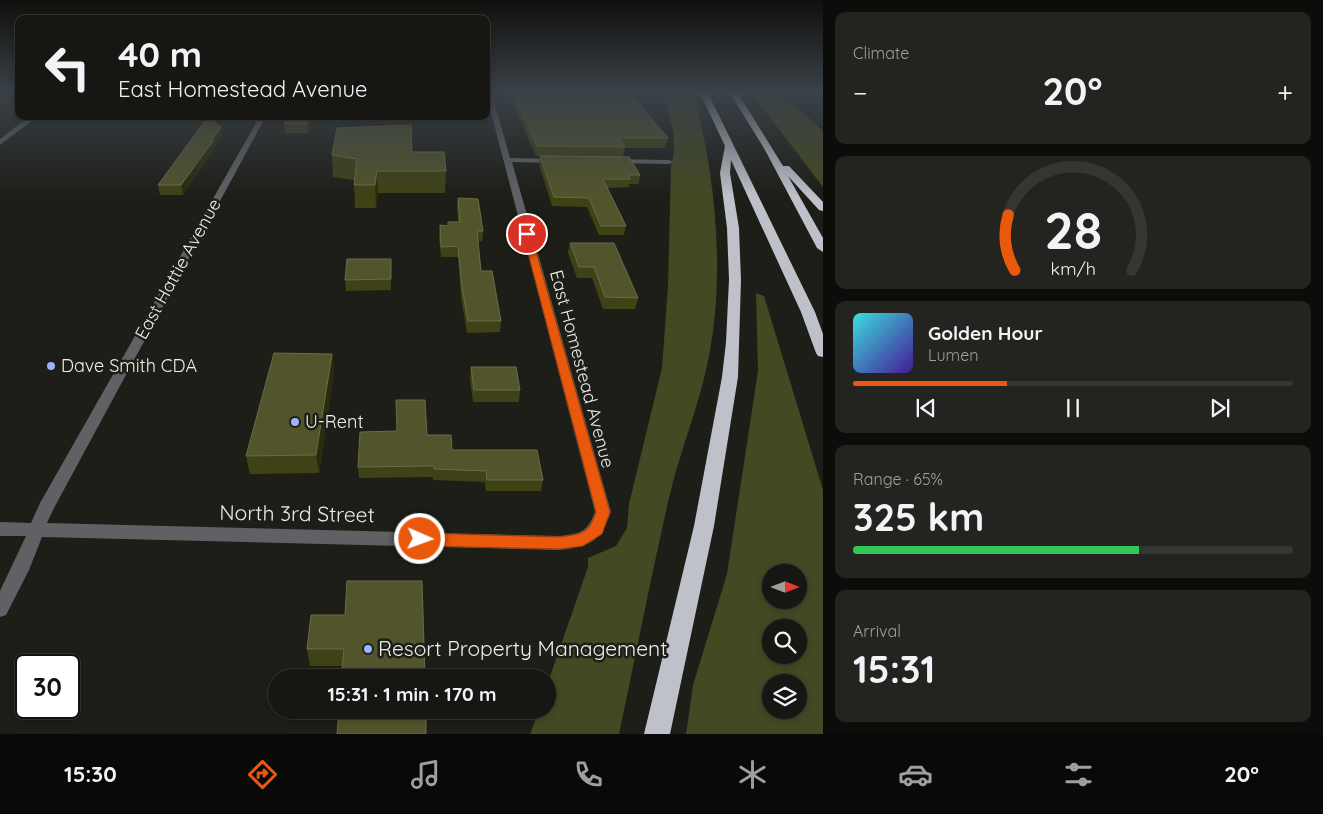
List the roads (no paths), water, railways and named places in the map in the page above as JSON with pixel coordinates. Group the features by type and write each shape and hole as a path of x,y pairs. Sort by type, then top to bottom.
{"highway":[{"path":"719,127 808,312 823,353"},
{"path":"755,127 823,248"},
{"path":"657,734 704,526 730,377 735,280 733,228 725,173 728,147"},
{"path":"769,150 823,208"}],"street":[{"path":"0,143 20,127"},
{"name":"East Hattie Avenue","path":"0,609 38,530 46,505 257,127"},
{"name":"East Homestead Avenue","path":"498,127 603,512 597,530 591,536"},
{"path":"507,160 564,161"},
{"path":"602,161 669,162"},
{"name":"North 3rd Street","path":"0,529 560,543 583,540 591,536"}],"place":[{"name":"Dave Smith CDA","path":"51,366"},
{"name":"U-Rent","path":"295,422"},
{"name":"Resort Property Management","path":"368,649"}]}
